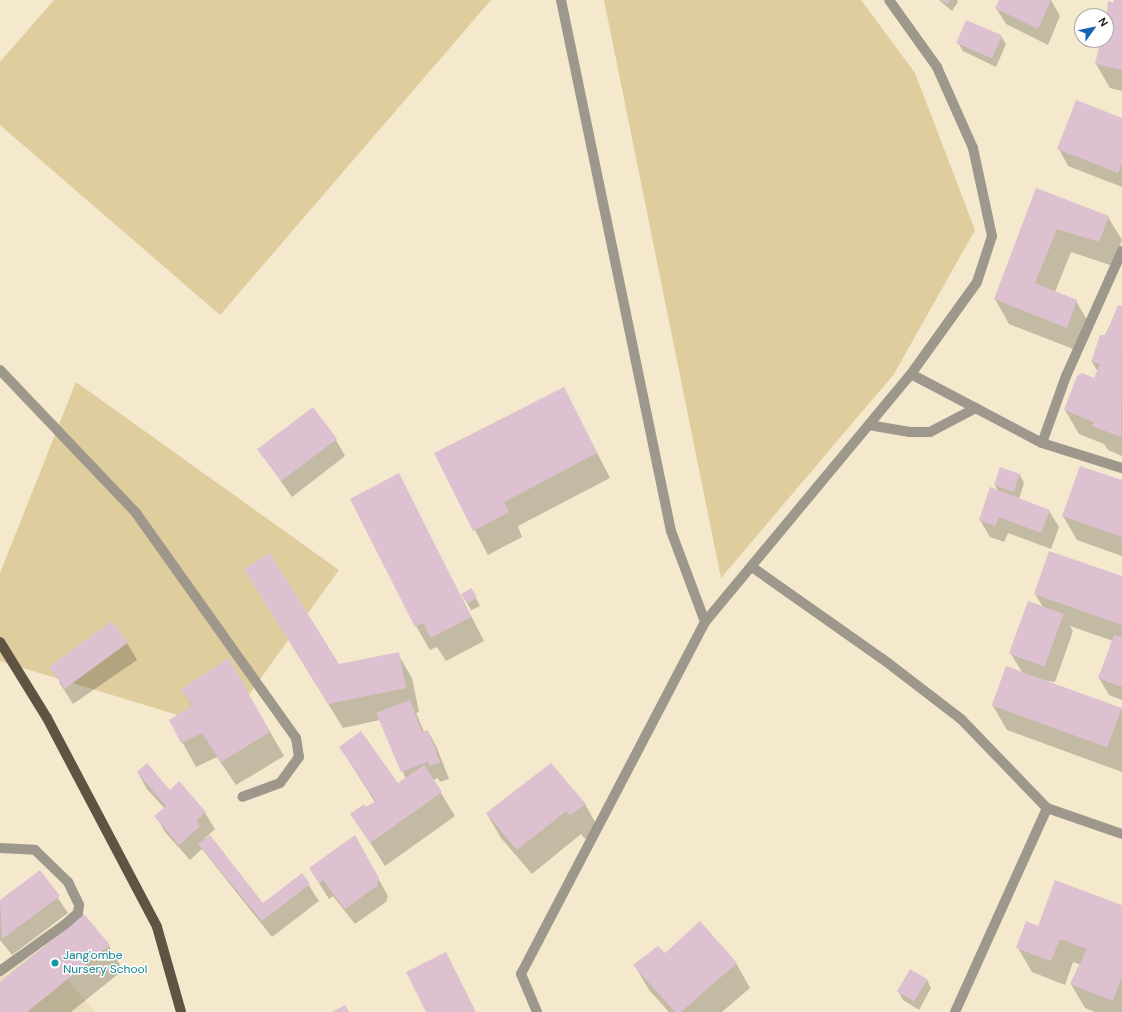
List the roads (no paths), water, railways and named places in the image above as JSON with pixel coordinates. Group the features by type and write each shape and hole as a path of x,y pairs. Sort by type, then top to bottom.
{"main road":[{"path":"0,642 47,718 157,927 181,1012"}],"street":[{"path":"561,0 671,531 705,622"},
{"path":"537,1012 521,974 705,622 911,374 977,282 992,236 973,148 937,67 889,0"},
{"path":"1042,442 1069,370 1120,262 1122,251"},
{"path":"0,370 136,513 296,738 299,757 280,783 242,797"},
{"path":"911,374 1042,442 1122,468"},
{"path":"869,425 909,432 930,432 976,408"},
{"path":"752,567 888,664 961,719 1048,808 1122,834"},
{"path":"955,1012 1048,808"},
{"path":"0,848 35,850 68,882 79,905 78,914 0,971"}],"place":[{"name":"Jang'ombe Nursery School","path":"55,963"}]}
